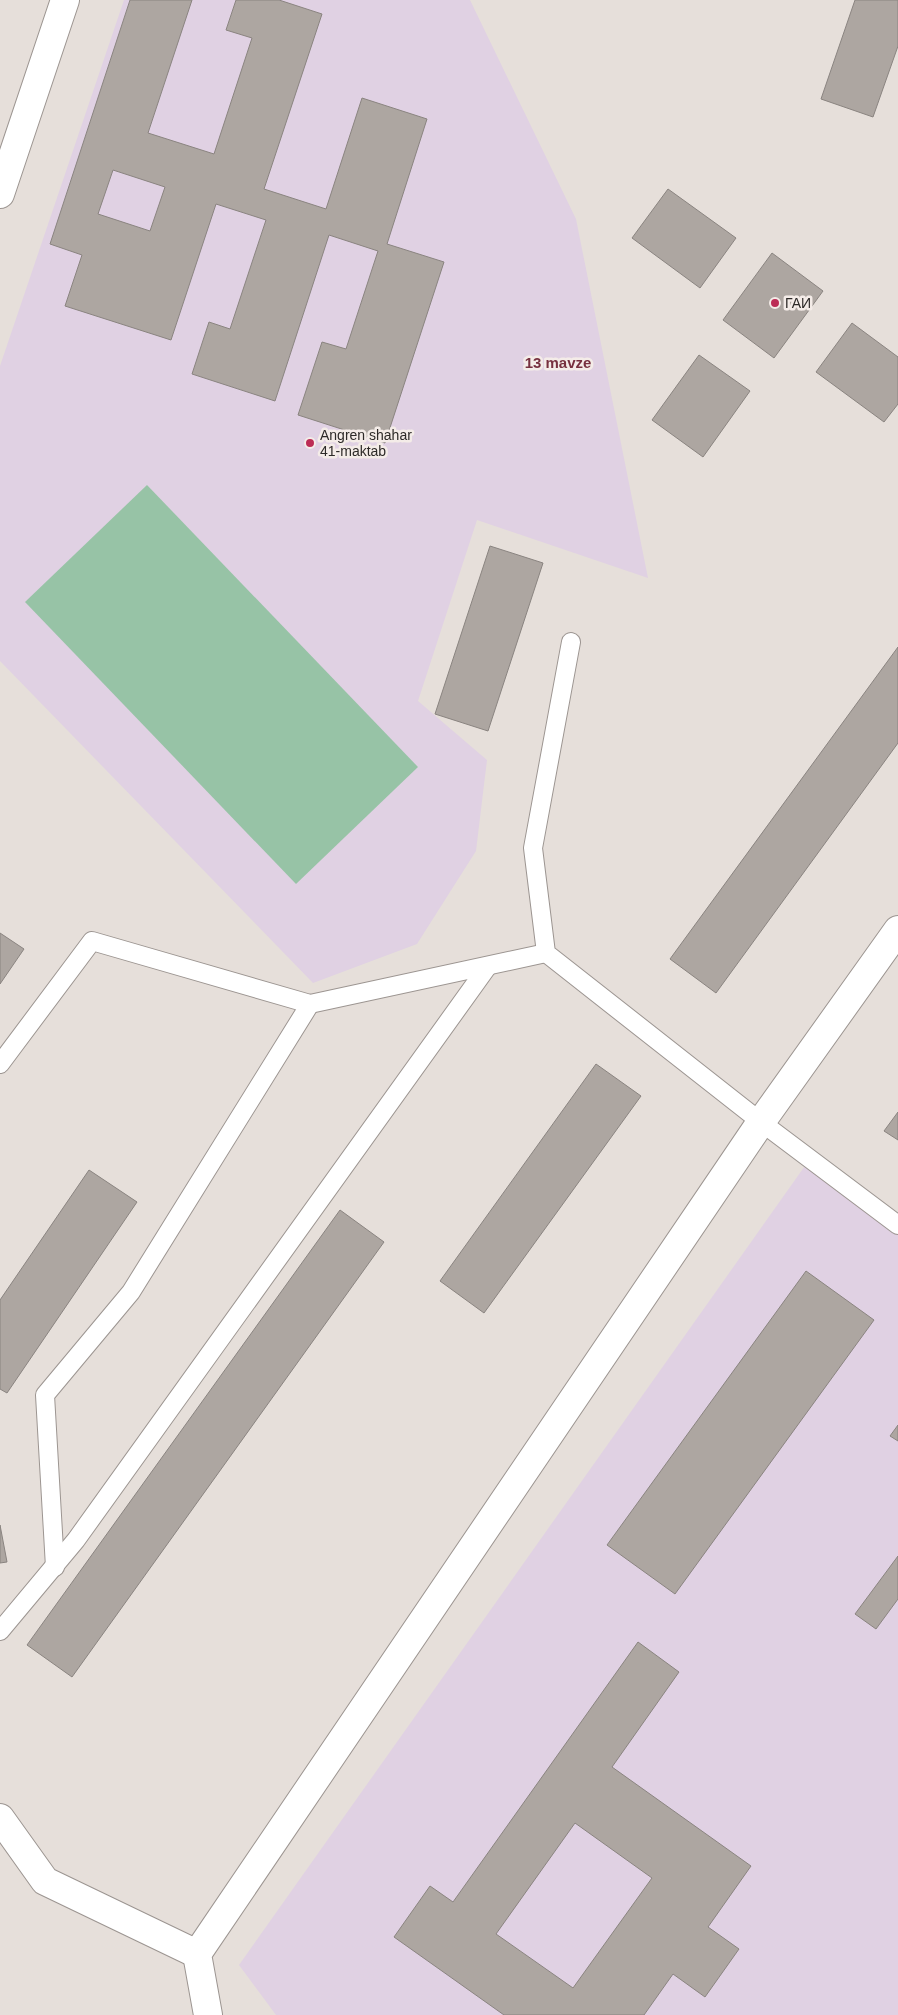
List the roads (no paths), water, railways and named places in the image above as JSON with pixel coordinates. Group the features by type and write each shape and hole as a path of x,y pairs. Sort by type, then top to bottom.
{"street":[{"path":"0,194 65,0"},
{"path":"208,2015 197,1954 761,1122 898,930"},
{"path":"0,1818 45,1881 197,1954"}],"lane":[{"path":"571,642 533,848 546,952 761,1122 898,1225"},
{"path":"0,1064 92,941 310,1004 546,952"},
{"path":"0,1632 56,1567 488,966"},
{"path":"56,1567 45,1395 132,1292 310,1004"}],"place":[{"name":"ГАИ","path":"775,303"},
{"name":"Angren shahar 41-maktab","path":"310,443"}],"district":[{"name":"13 mavze","path":"558,362"}]}
